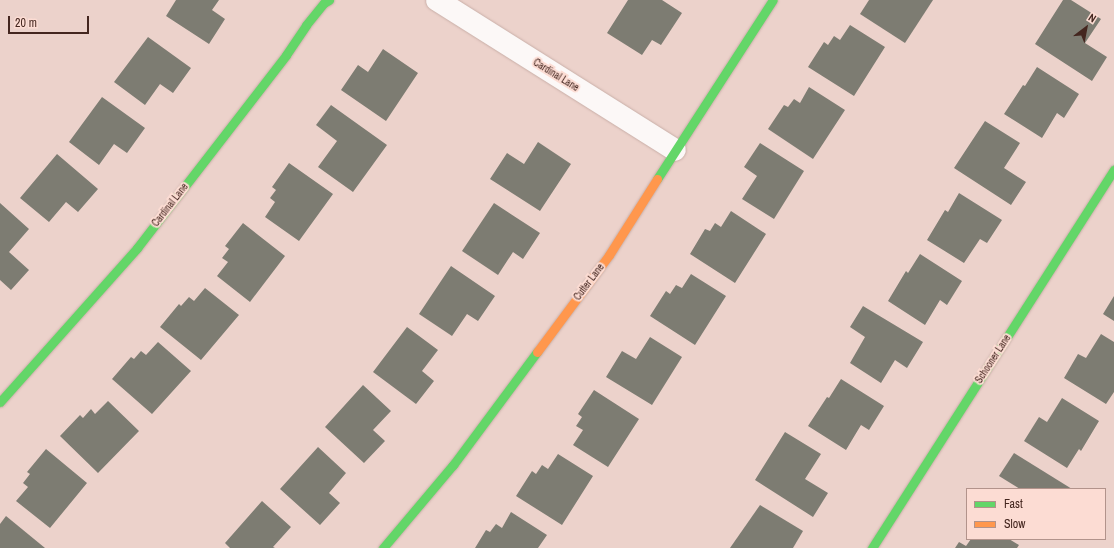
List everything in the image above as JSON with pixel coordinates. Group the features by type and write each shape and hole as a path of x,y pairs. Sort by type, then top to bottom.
{"street":[{"name":"Cardinal Lane","path":"0,402 137,248 286,55 306,25 324,3 329,0"},
{"name":"Cardinal Lane","path":"437,0 675,150"},
{"name":"Cutter Lane","path":"383,548 453,465 609,255 675,150 773,0"},
{"name":"Schooner Lane","path":"872,548 1114,170"}],"building":[{"path":"176,0 219,0 212,10 225,19 209,44 166,16"},
{"path":"628,0 662,0 682,13 661,45 652,40 642,55 607,33"},
{"path":"869,0 933,0 905,43 860,14"},
{"path":"1063,0 1071,0 1101,19 1085,43 1107,57 1092,81 1035,44"},
{"path":"850,25 885,47 854,96 808,67 824,42 828,45 834,36 840,40"},
{"path":"148,37 191,68 173,93 160,84 145,105 114,82"},
{"path":"383,49 418,73 386,121 341,90 358,65 368,72"},
{"path":"1037,67 1079,94 1064,118 1057,113 1042,138 1004,114"},
{"path":"809,87 845,110 813,159 768,129 784,105 788,107 794,99 800,103"},
{"path":"102,97 145,128 127,153 114,144 99,165 69,142"},
{"path":"331,105 387,145 353,192 318,167 337,141 316,125"},
{"path":"985,121 1020,143 1004,168 1026,182 1011,205 954,168"},
{"path":"538,142 571,164 540,211 490,179 507,153 524,164"},
{"path":"760,143 804,171 774,219 742,199 757,176 744,167"},
{"path":"57,154 98,189 78,212 66,202 49,222 20,198"},
{"path":"289,163 333,194 299,241 265,217 275,202 270,198 276,190 272,187"},
{"path":"959,193 1002,220 987,243 980,239 964,263 927,240 945,210 948,212"},
{"path":"0,203 29,229 9,252 29,270 11,290 0,280"},
{"path":"494,203 540,233 523,259 513,252 498,275 462,251"},
{"path":"731,211 766,234 735,283 690,254 705,229 710,231 715,223 721,227"},
{"path":"243,223 285,256 250,302 217,276 228,262 222,258 229,249 225,246"},
{"path":"920,254 962,281 947,305 940,300 925,325 888,301 906,271 908,273"},
{"path":"451,266 495,296 478,321 467,314 452,336 419,314"},
{"path":"691,274 726,296 695,345 650,316 666,291 670,294 676,285 682,288"},
{"path":"205,288 239,315 201,360 160,327 179,304 181,306 189,297 194,301"},
{"path":"1114,296 1114,321 1103,314"},
{"path":"863,306 923,342 907,368 895,360 881,383 850,363 865,337 850,327"},
{"path":"407,327 438,350 422,371 434,381 416,404 373,372"},
{"path":"1101,334 1114,342 1114,392 1106,404 1064,378 1078,354 1086,358"},
{"path":"650,337 682,357 652,405 606,377 622,351 636,359"},
{"path":"158,342 191,371 152,414 112,379 131,357 134,359 141,351 146,355"},
{"path":"841,379 884,406 869,430 861,425 846,450 808,426"},
{"path":"363,385 391,411 373,430 385,441 364,463 325,427"},
{"path":"594,390 639,419 608,467 573,445 583,430 576,426 582,417 578,414"},
{"path":"1062,398 1099,421 1081,451 1079,449 1067,468 1024,441 1039,417 1047,422"},
{"path":"108,401 139,431 98,473 60,436 80,415 83,418 91,409 95,414"},
{"path":"785,432 821,454 805,479 828,493 813,517 755,480"},
{"path":"318,447 346,473 329,493 340,503 320,525 280,489"},
{"path":"46,449 87,483 50,528 16,501 28,487 23,483 30,474 27,472"},
{"path":"1014,453 1070,488 1018,488 999,476"},
{"path":"558,454 593,476 562,525 516,496 532,471 536,474 542,465 548,469"},
{"path":"262,501 291,527 273,547 275,548 230,548 225,543"},
{"path":"760,505 803,531 793,548 730,548"},
{"path":"511,512 547,535 538,548 475,548 486,530 490,532 496,524 502,528"},
{"path":"6,516 45,548 0,548 0,524"},
{"path":"970,540 1011,540 1019,545 1017,548 955,548 959,542 966,546"}],"traffic: fast":[{"path":"0,402 137,248 286,55 306,25 324,3 329,0"},
{"path":"657,179 773,0"},
{"path":"872,548 1114,170"},
{"path":"383,548 453,465 537,352"}],"traffic: slow":[{"path":"537,352 609,255 657,179"}]}
